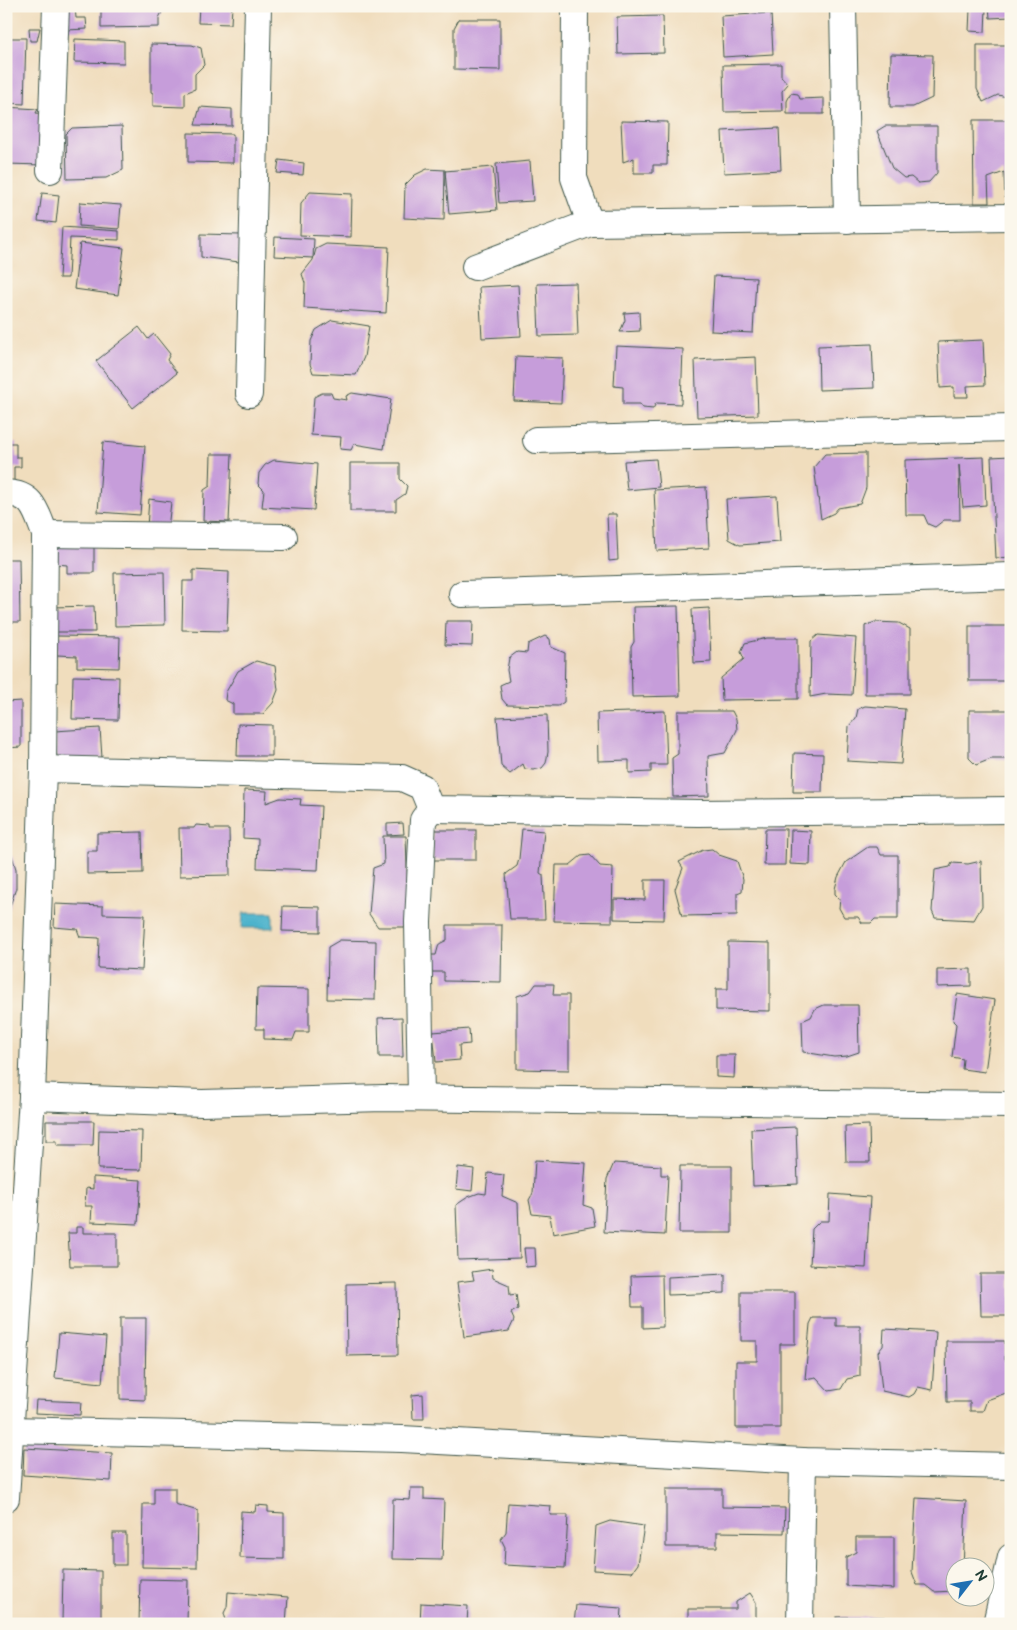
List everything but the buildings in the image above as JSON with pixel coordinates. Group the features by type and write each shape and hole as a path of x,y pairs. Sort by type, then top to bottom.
{"street":[{"path":"50,170 56,6"},
{"path":"249,394 258,6"},
{"path":"575,6 574,178 590,223"},
{"path":"843,6 847,220"},
{"path":"476,267 590,223 1011,217"},
{"path":"536,440 1011,428"},
{"path":"6,493 17,493 32,502 45,534 43,769 32,1097 6,1498"},
{"path":"45,534 284,536"},
{"path":"462,594 1011,576"},
{"path":"43,769 402,778 422,788 431,809"},
{"path":"431,809 698,813 1011,810"},
{"path":"420,1098 418,922 423,820 431,809"},
{"path":"32,1097 202,1103 420,1098 1011,1105"},
{"path":"9,1430 402,1439 802,1461 1011,1466"},
{"path":"800,1624 802,1461"},
{"path":"996,1624 1011,1557"}],"water":[{"path":"243,913 273,913 273,928 242,928"}]}
